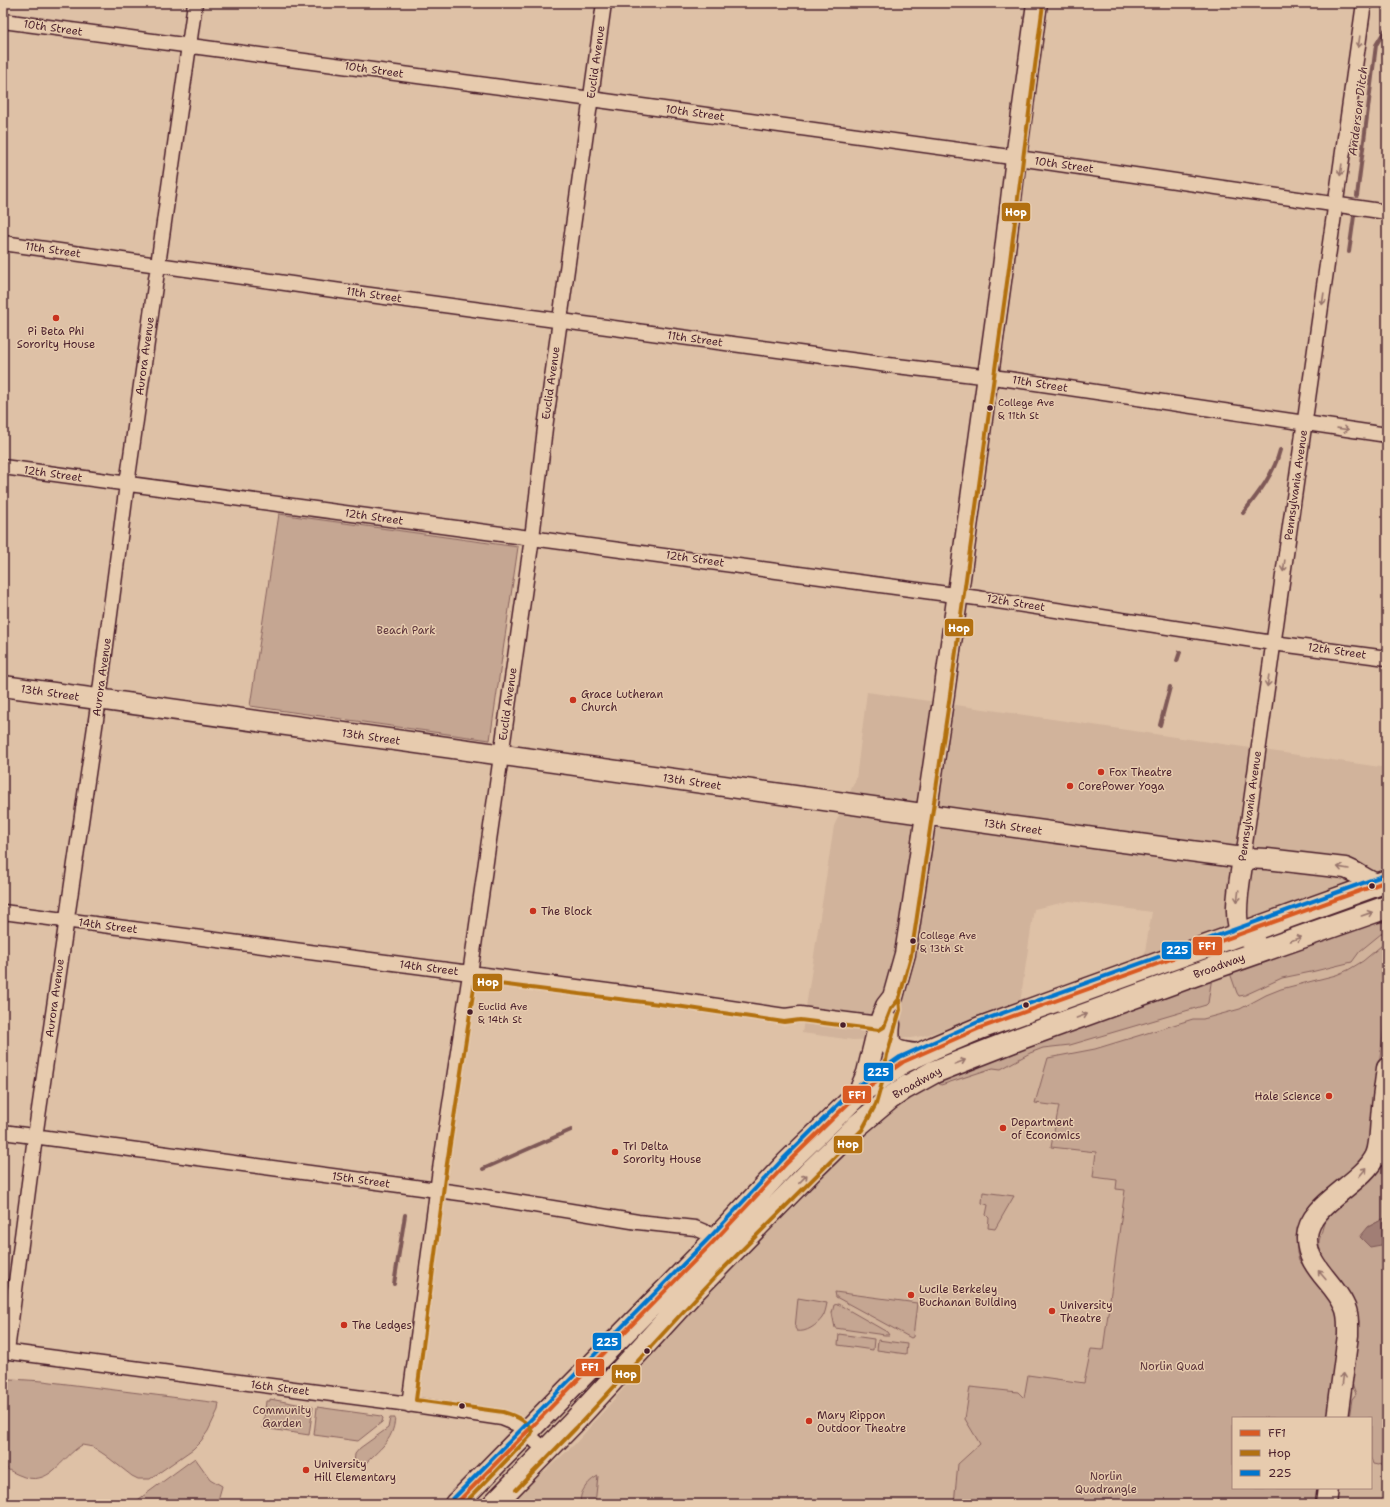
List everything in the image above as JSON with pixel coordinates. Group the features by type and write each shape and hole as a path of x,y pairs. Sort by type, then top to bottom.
{"main road":[{"name":"Broadway","path":"456,1504 715,1240 787,1164 858,1094 903,1062 980,1028 1382,883"},
{"name":"Broadway","path":"494,1504 546,1451 698,1287 856,1126 894,1096 925,1076 1021,1038 1387,907"},
{"path":"884,1024 889,1042 894,1049 900,1053 918,1055"},
{"path":"856,1126 870,1102 876,1081"}],"street":[{"name":"Aurora Avenue","path":"5,1351 99,699 126,484 195,3"},
{"name":"Euclid Avenue","path":"409,1405 438,1191 532,538 545,428 604,3"},
{"path":"858,1094 884,1024 894,1008 893,997 905,954 1003,267 1037,3"},
{"name":"Pennsylvania Avenue","path":"1242,933 1239,927 1237,906 1243,858 1364,3"},
{"name":"10th Street","path":"3,21 591,99 1016,158 1387,212"},
{"name":"11th Street","path":"3,243 348,292 880,364 987,376 1304,424 1387,435"},
{"name":"12th Street","path":"3,467 957,595 1387,658"},
{"name":"13th Street","path":"3,686 1243,858 1267,859 1345,868 1353,871 1368,881 1382,883"},
{"name":"14th Street","path":"3,912 684,1001 785,1016 800,1014 884,1024"},
{"path":"1242,933 1260,944 1273,947"},
{"path":"876,1081 884,1024"},
{"path":"1337,1417 1348,1335 1348,1321 1345,1306 1335,1290 1320,1273 1311,1258 1307,1244 1307,1235 1309,1228 1322,1208 1363,1173 1376,1155 1387,1068"},
{"name":"15th Street","path":"3,1132 474,1195 638,1222 695,1228 702,1230 715,1240"},
{"name":"16th Street","path":"5,1351 502,1418 513,1421 546,1451"},
{"path":"1326,1504 1328,1489"}],"shaded area":[{"path":"867,692 1387,768 1387,873 1143,962 1152,912 1070,901 1034,909 1020,1003 927,1035 911,1038 853,1040 802,1033 834,826 856,779"},
{"path":"1387,914 1387,1504 509,1504 576,1443 672,1333 678,1321 886,1111 936,1079"},
{"path":"1387,1217 1387,1244 1370,1247 1360,1237 1368,1227"}],"green space":[{"name":"Beach Park","path":"279,514 518,547 490,740 250,706"},
{"path":"1387,922 1387,929 1360,951 1352,962 1282,978 1245,995 1239,996 1237,993 1230,973 1368,924"},
{"path":"1387,941 1387,1005 1368,1148 1364,1159 1358,1167 1324,1191 1302,1217 1297,1239 1297,1253 1299,1260 1337,1310 1340,1327 1329,1417 1232,1417 1232,1489 1319,1489 1317,1504 954,1504 958,1464 980,1444 965,1419 970,1387 1018,1392 1024,1398 1028,1375 1084,1383 1091,1349 1103,1350 1125,1190 1116,1189 1117,1180 1093,1177 1096,1152 1051,1147 1059,1106 1035,1103 1048,1058 1095,1049 1193,1019 1203,1019 1240,1009 1281,989 1336,975 1363,961"},
{"path":"1212,977 1208,1003 1206,1005 1070,1045 1043,1048 1030,1053 1001,1069 993,1068 941,1085 938,1083 937,1080"},
{"path":"1387,1121 1387,1217 1368,1227 1387,1244 1387,1463 1378,1465 1373,1464 1372,1461 1372,1417 1349,1417 1352,1399 1356,1394 1350,1378 1359,1322 1355,1308 1319,1253 1319,1241 1324,1223 1337,1207"},
{"path":"983,1192 1014,1196 995,1229 988,1228 989,1218 986,1215 988,1205 982,1203"},
{"path":"835,1292 917,1303 913,1337 911,1338 836,1297"},
{"path":"798,1298 827,1303 824,1315 820,1321 804,1331 797,1331 795,1328"},
{"path":"838,1304 887,1332 889,1335 835,1328 832,1313 834,1305"},
{"path":"839,1334 874,1339 873,1350 838,1345"},
{"path":"878,1340 907,1344 906,1354 877,1350"},
{"path":"11,1379 43,1381 219,1403 218,1410 208,1431 201,1441 193,1449 150,1479 138,1479 132,1476 93,1447 82,1445 47,1475 39,1478 30,1478 19,1475 3,1465 3,1384"},
{"name":"Community Garden","path":"270,1399 313,1407 309,1435 263,1428 266,1401 270,1401"},
{"path":"317,1407 381,1416 383,1418 382,1422 358,1441 314,1435"},
{"path":"390,1418 395,1418 394,1426 388,1439 364,1465 361,1463 358,1465 354,1464 355,1454 360,1448 388,1428"},
{"path":"195,1458 210,1479 222,1486 217,1504 137,1504 135,1502"},
{"path":"598,1476 595,1504 581,1504 580,1500 582,1492 591,1481"}],"waterway":[{"name":"Anderson Ditch","path":"1357,196 1376,45 1385,30"},
{"name":"Anderson Ditch","path":"1349,252 1354,216"},
{"name":"Anderson Ditch","path":"1243,513 1270,475 1280,450"},
{"name":"Anderson Ditch","path":"1177,661 1180,652"},
{"name":"Anderson Ditch","path":"1160,725 1170,687"},
{"name":"Anderson Ditch","path":"483,1169 571,1130"},
{"name":"Anderson Ditch","path":"394,1284 405,1215"}],"transit line":[{"name":"Hop","path":"464,1504 530,1436 532,1432 528,1425 524,1422 503,1412 416,1400 446,1170 475,981 683,1007 784,1022 800,1020 879,1030 884,1027 891,1009 899,999 911,956 949,702 1009,268 1043,4"},
{"name":"225","path":"452,1500 711,1236 783,1159 854,1089 900,1057 978,1022 1385,875"},
{"name":"FF1","path":"456,1504 715,1240 787,1163 858,1094 903,1062 980,1028 1387,881"},
{"name":"Hop","path":"516,1490 576,1428 717,1275 862,1130 876,1104 882,1083 887,1055 900,1010 899,997"}],"place":[{"name":"Pi Beta Phi Sorority House","path":"56,318"},
{"name":"College Ave & 11th St","path":"990,408"},
{"name":"Grace Lutheran Church","path":"573,700"},
{"name":"Fox Theatre","path":"1101,772"},
{"name":"CorePower Yoga","path":"1070,786"},
{"name":"The Block","path":"533,911"},
{"name":"College Ave & 13th St","path":"913,941"},
{"name":"Euclid Ave & 14th St","path":"470,1012"},
{"name":"Hale Science","path":"1329,1096"},
{"name":"Department of Economics","path":"1003,1128"},
{"name":"Tri Delta Sorority House","path":"615,1152"},
{"name":"Lucile Berkeley Buchanan Building","path":"911,1295"},
{"name":"University Theatre","path":"1052,1311"},
{"name":"The Ledges","path":"344,1325"},
{"name":"Mary Rippon Outdoor Theatre","path":"809,1421"},
{"name":"University Hill Elementary","path":"306,1470"}],"park label":[{"name":"Norlin Quad","path":"1172,1366"},
{"name":"Norlin Quadrangle","path":"1106,1482"}]}
